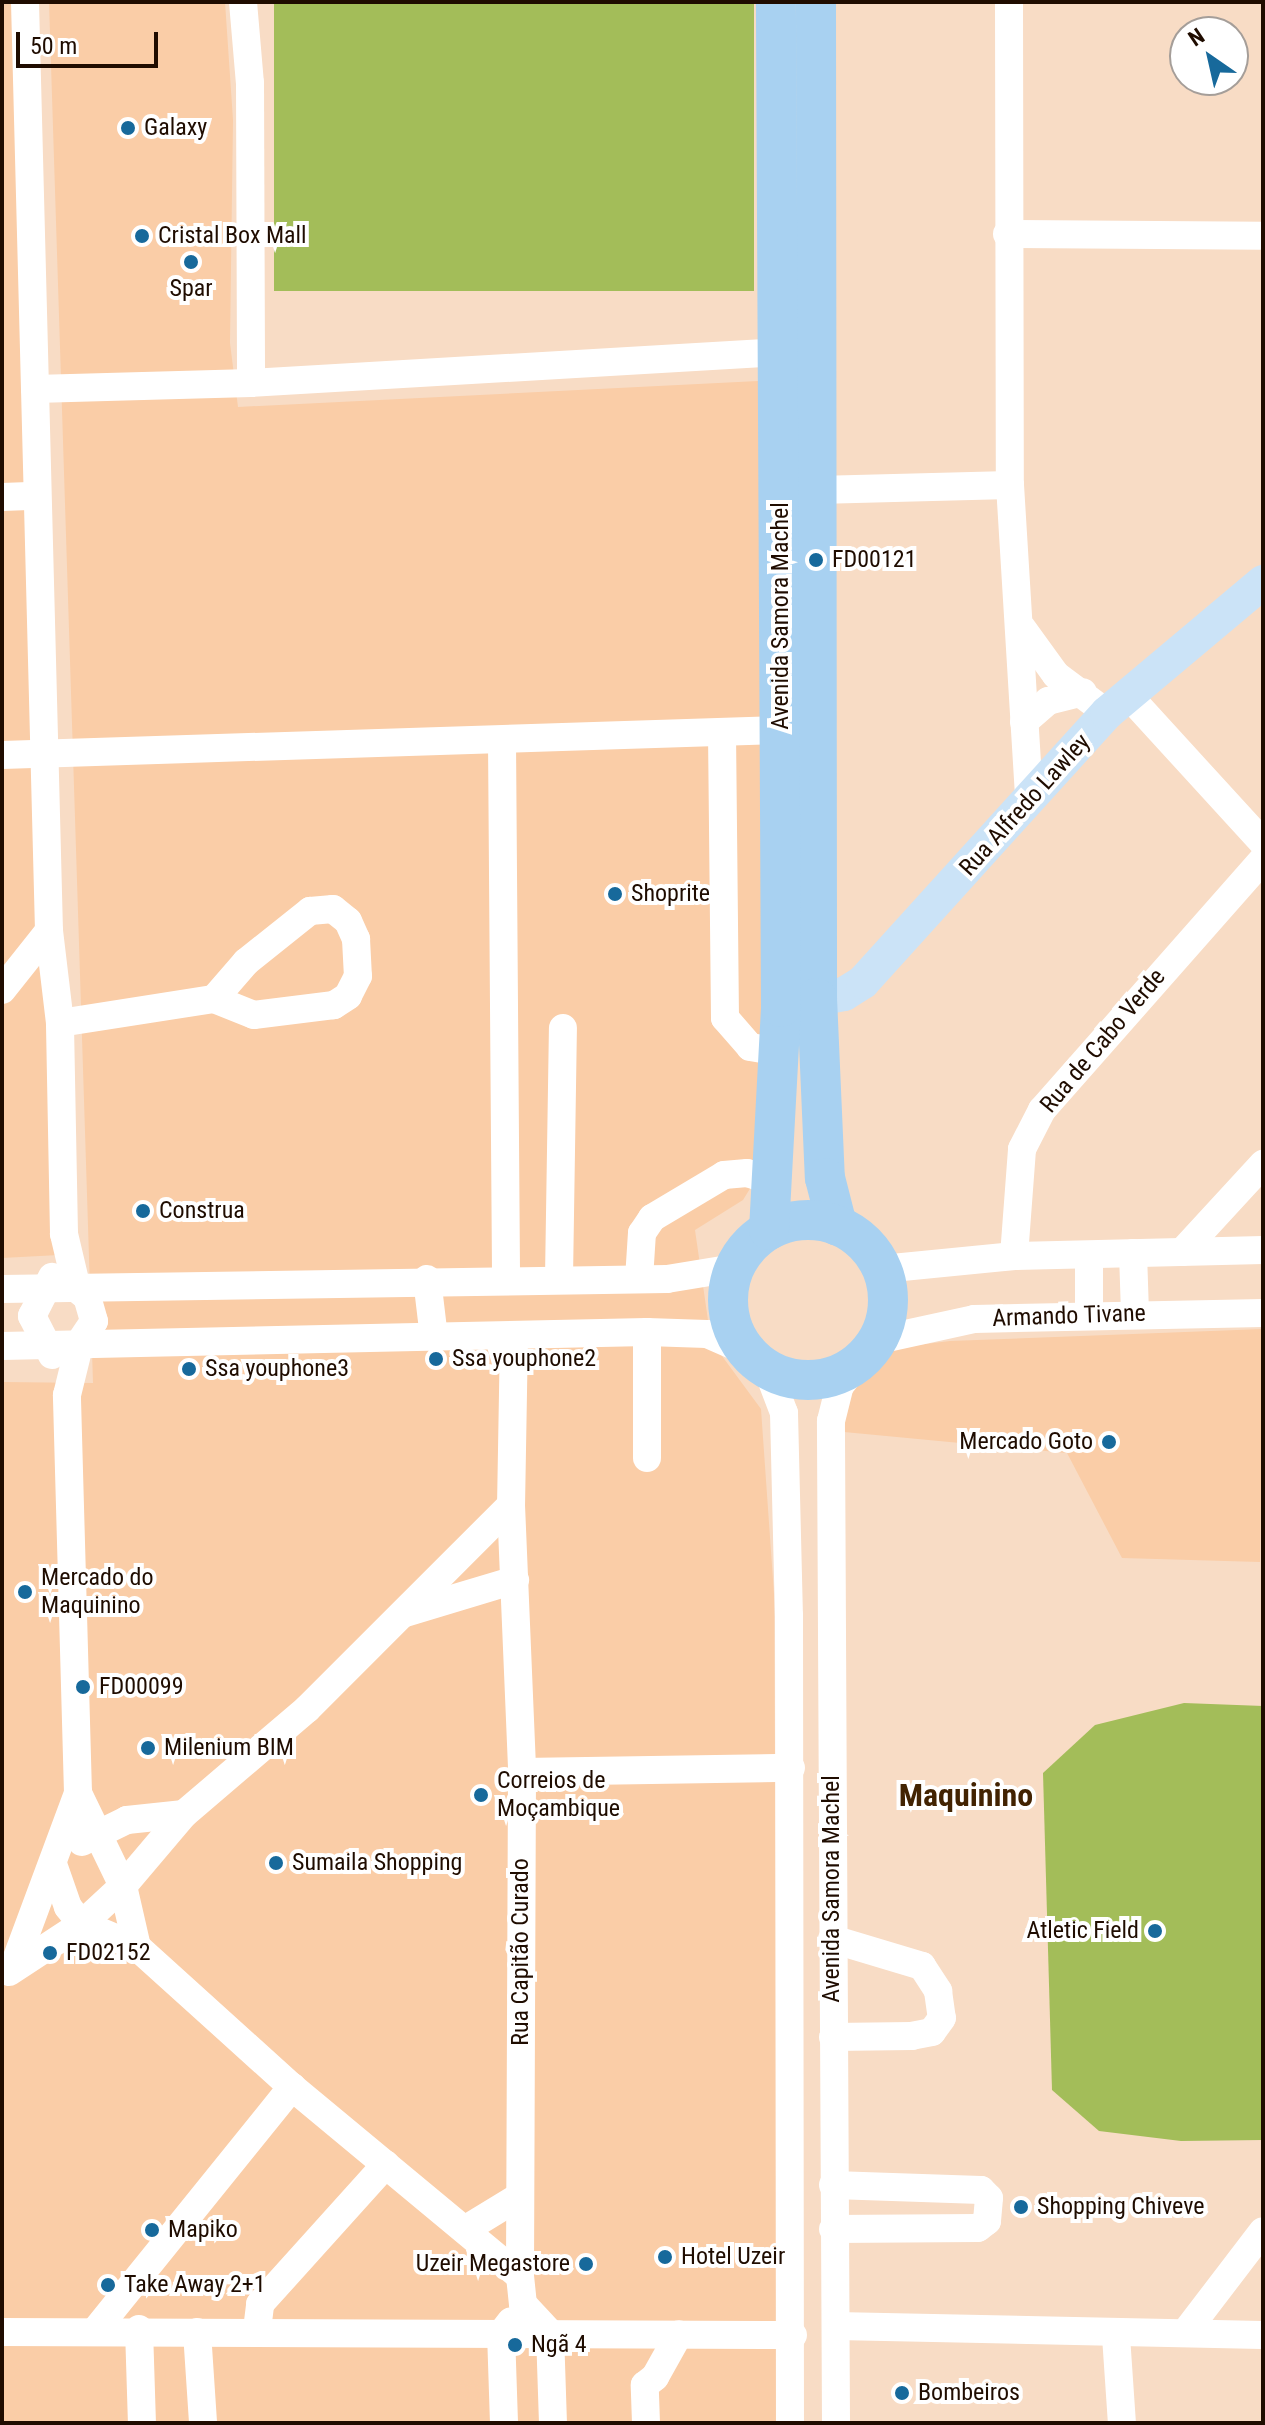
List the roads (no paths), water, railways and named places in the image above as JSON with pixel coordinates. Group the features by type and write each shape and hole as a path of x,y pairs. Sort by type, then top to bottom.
{"highway":[{"name":"Avenida Samora Machel","path":"776,2 792,327 799,400 799,1002 825,1178 837,1225"},
{"name":"Avenida Samora Machel","path":"799,828 782,730 817,490 799,400 792,327 816,2"},
{"name":"Avenida Samora Machel","path":"769,1230 781,1052 799,1002"},
{"path":"806,1220 837,1225 864,1242 882,1269 888,1295 869,1351 835,1376 807,1381 757,1361 729,1317 734,1268 749,1246 769,1230 806,1220"}],"main road":[{"name":"Rua Alfredo Lawley","path":"799,1002 844,994 883,965 1029,800 1106,700 1263,582"}],"street":[{"path":"243,2 250,83 251,383"},
{"path":"1009,2 1007,234 1010,485 1022,628 1029,800"},
{"path":"8,1973 54,1867 78,1793 67,1395 80,1342 94,1321 87,1297 77,1289 64,1234 60,1023 49,931 35,389 17,4"},
{"path":"1007,234 1263,236"},
{"path":"35,389 251,383 792,327"},
{"path":"817,490 1010,485"},
{"path":"2,497 36,496"},
{"path":"1022,628 1056,675 1106,700 1263,843"},
{"path":"1024,722 1048,701 1106,700"},
{"path":"2,755 782,730"},
{"path":"722,732 725,1018 750,1047 781,1052"},
{"path":"502,740 506,1278"},
{"name":"Rua de Cabo Verde","path":"1014,1256 1022,1149 1042,1110 1263,859"},
{"path":"60,1023 214,999 254,1015 334,1005 348,996 358,976 356,939 348,921 333,909 310,911 246,962 214,999"},
{"path":"2,990 49,931"},
{"path":"559,1278 563,1028"},
{"path":"1182,1252 1263,1164"},
{"path":"639,1279 642,1233 652,1218 724,1175 747,1173 774,1182"},
{"path":"64,1234 49,1289 37,1300 32,1316 36,1332 47,1343 67,1395"},
{"path":"882,1269 1014,1256 1263,1250"},
{"path":"1133,1253 1135,1314"},
{"path":"1089,1255 1089,1315"},
{"path":"2,1289 427,1279 639,1279 734,1268"},
{"path":"427,1279 434,1338"},
{"name":"Armando Tivane","path":"869,1351 974,1319 1263,1313"},
{"path":"2,1346 647,1332 707,1334 757,1361"},
{"path":"647,1332 647,1458"},
{"name":"Rua Capitão Curado","path":"514,1335 511,1505 522,1772 520,2276 523,2304"},
{"name":"Avenida Samora Machel","path":"836,2423 831,1421 840,1386 869,1351"},
{"name":"Avenida Samora Machel","path":"757,1361 784,1413 791,1768 793,2335 790,2423"},
{"path":"8,1973 82,1924 123,1886 184,1814 307,1709 511,1505"},
{"path":"403,1613 515,1580"},
{"path":"522,1772 791,1768"},
{"path":"78,1793 123,1886 137,1947"},
{"path":"54,1867 97,1833 127,1820 184,1814"},
{"path":"54,1867 68,1907 82,1924 137,1947 292,2087 520,2276"},
{"path":"832,1939 922,1966 938,1991 942,2018 932,2032 912,2036 833,2037"},
{"path":"95,2331 292,2087"},
{"path":"257,2330 260,2304 386,2164"},
{"path":"833,2185 981,2190 989,2198 987,2221 978,2228 833,2229"},
{"path":"466,2229 520,2196"},
{"path":"1188,2329 1263,2231"},
{"path":"504,2423 501,2334 523,2304 550,2333 553,2423"},
{"path":"836,2326 1116,2336 1188,2329 1262,2335"},
{"path":"2,2332 139,2329 197,2332 793,2335"},
{"path":"139,2329 142,2423"},
{"path":"197,2332 203,2423"},
{"path":"646,2423 645,2385 655,2377 679,2334"},
{"path":"1116,2336 1122,2423"}],"place":[{"name":"Galaxy","path":"128,128"},
{"name":"Cristal Box Mall","path":"142,236"},
{"name":"Spar","path":"191,262"},
{"name":"FD00121","path":"816,560"},
{"name":"Shoprite","path":"615,894"},
{"name":"Construa","path":"143,1211"},
{"name":"Ssa youphone2","path":"436,1359"},
{"name":"Ssa youphone3","path":"189,1369"},
{"name":"Mercado Goto","path":"1109,1442"},
{"name":"Mercado do Maquinino","path":"25,1592"},
{"name":"FD00099","path":"83,1687"},
{"name":"Milenium BIM","path":"148,1748"},
{"name":"Correios de Moçambique","path":"481,1795"},
{"name":"Sumaila Shopping","path":"276,1863"},
{"name":"Atletic Field","path":"1155,1931"},
{"name":"FD02152","path":"50,1953"},
{"name":"Shopping Chiveve","path":"1021,2207"},
{"name":"Mapiko","path":"152,2230"},
{"name":"Hotel Uzeir","path":"665,2257"},
{"name":"Uzeir Megastore","path":"586,2264"},
{"name":"Take Away 2+1","path":"108,2285"},
{"name":"Ngã 4","path":"515,2345"},
{"name":"Bombeiros","path":"902,2393"}],"district":[{"name":"Maquinino","path":"966,1795"}]}
